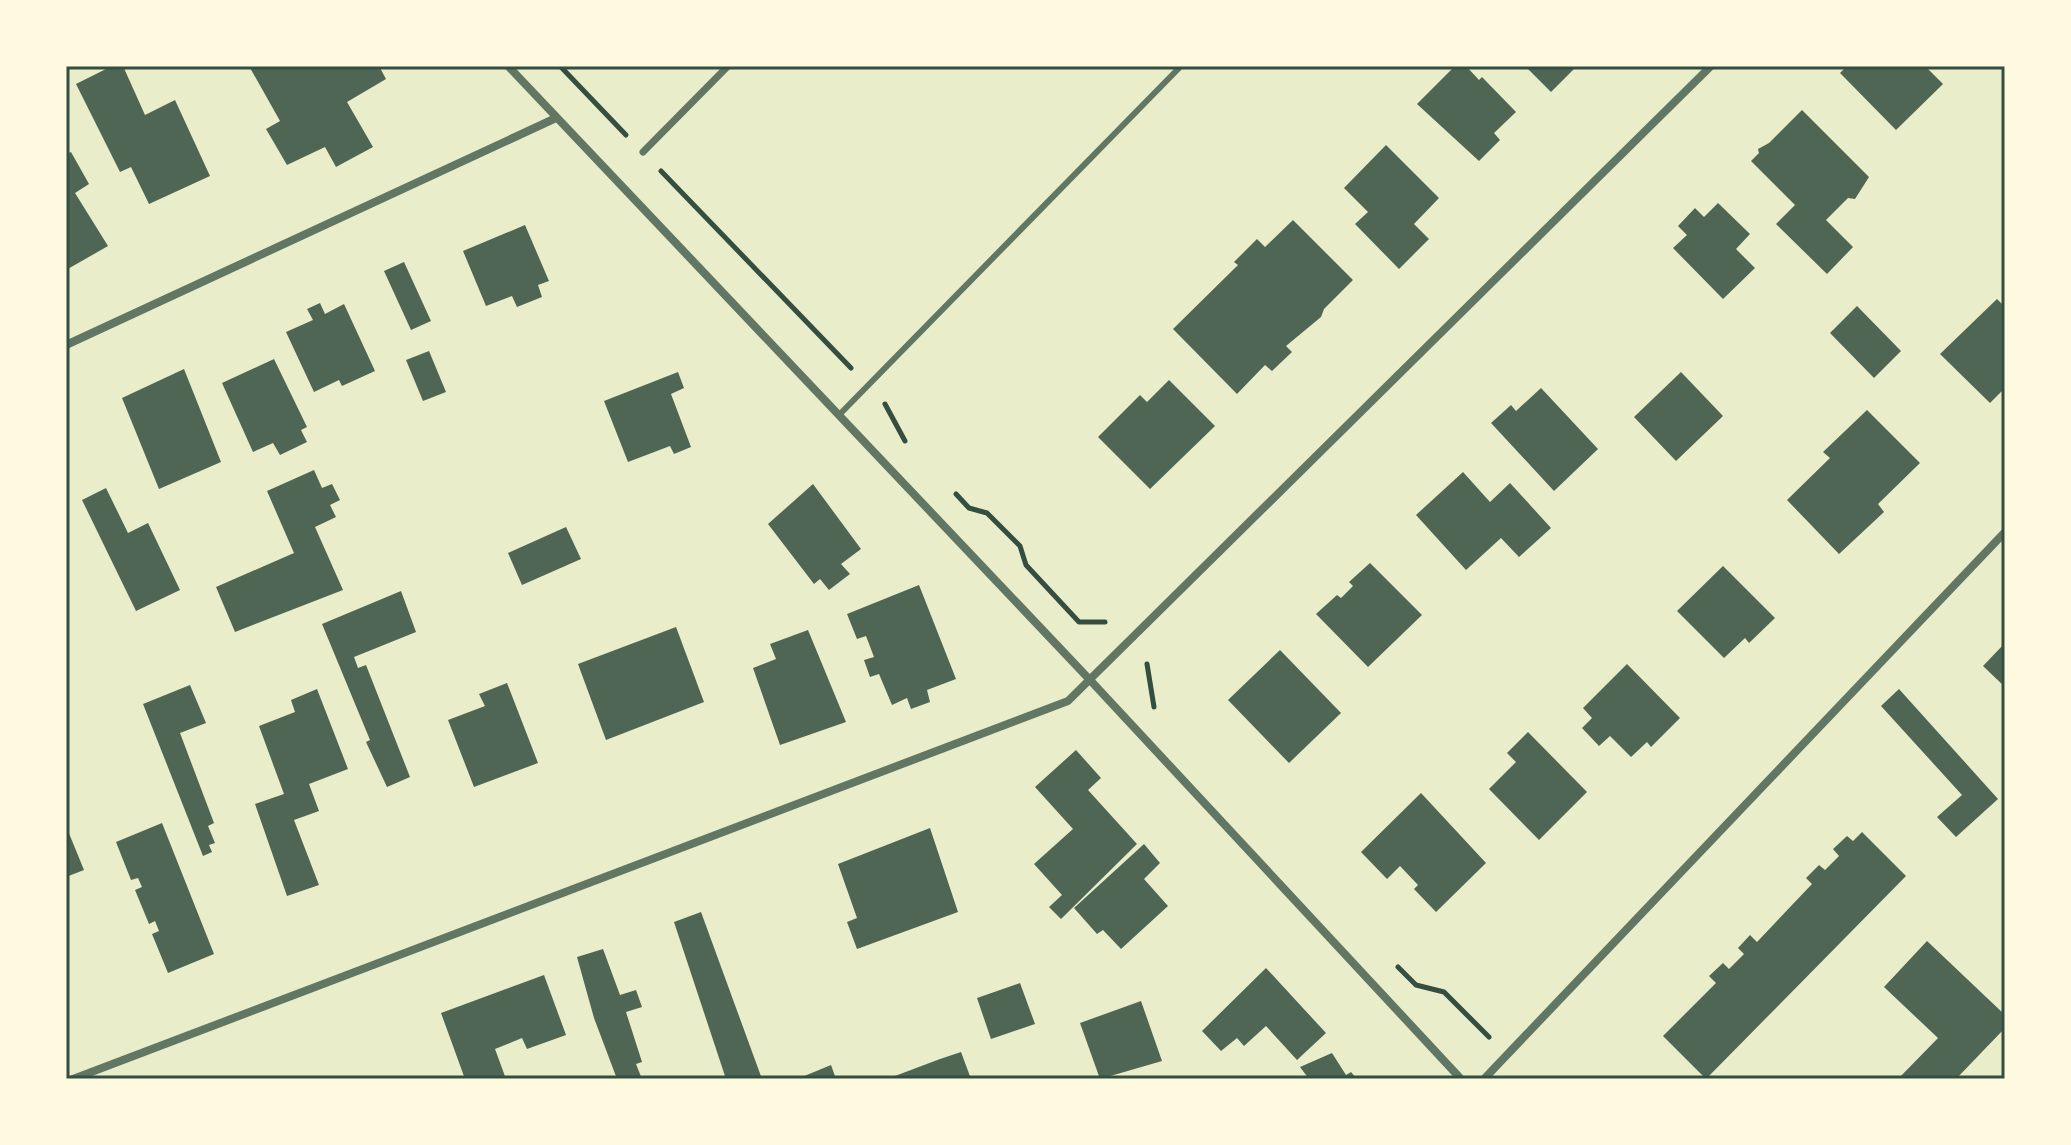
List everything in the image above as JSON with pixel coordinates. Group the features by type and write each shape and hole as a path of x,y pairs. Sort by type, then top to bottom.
{"street":[{"path":"508,66 840,414 1461,1079"},
{"path":"643,152 728,66"},
{"path":"73,1079 1068,701 1711,66"},
{"path":"66,345 556,118"},
{"path":"1484,1079 2005,532"}],"lane":[{"path":"840,414 1181,66"}],"path":[{"path":"560,66 867,384 892,413 902,438 912,448"},
{"path":"950,488 969,508 987,513 1020,546 1026,565 1079,622 1105,622"},
{"path":"1147,664 1155,714"},
{"path":"1395,963 1416,985 1444,992 1485,1033"}],"building":[{"path":"112,66 123,66 145,115 175,100 210,176 149,204 131,167 120,172 76,84"},
{"path":"249,66 379,66 386,79 347,102 373,147 336,167 325,147 287,165 266,129 280,121"},
{"path":"1455,66 1466,66 1479,80 1482,77 1516,112 1494,133 1500,140 1479,161 1417,104"},
{"path":"1525,66 1577,66 1551,92"},
{"path":"1847,66 1925,66 1943,84 1896,130 1840,73"},
{"path":"1802,110 1869,177 1855,199 1848,198 1826,220 1853,247 1827,274 1776,224 1795,205 1751,161 1759,153 1758,149 1769,143"},
{"path":"1386,145 1439,198 1414,224 1429,239 1399,269 1355,224 1368,212 1344,188"},
{"path":"71,152 89,184 75,193 108,246 66,270 66,154"},
{"path":"1718,203 1750,234 1736,249 1755,268 1723,299 1673,248 1687,235 1678,226 1695,208 1704,217"},
{"path":"1293,220 1353,280 1324,309 1321,317 1286,346 1292,352 1272,371 1265,365 1237,394 1173,329 1238,265 1234,262 1257,239 1265,247"},
{"path":"525,225 549,281 538,285 542,297 517,307 512,296 486,306 463,251"},
{"path":"404,262 431,321 411,330 384,271"},
{"path":"1997,299 2005,307 2005,388 1990,403 1940,354"},
{"path":"320,303 325,314 344,304 375,371 342,386 339,380 314,392 286,332 313,320 307,309"},
{"path":"1857,306 1901,351 1874,378 1830,333"},
{"path":"429,351 446,392 423,401 406,360"},
{"path":"274,359 307,427 301,430 307,442 280,455 273,443 253,452 222,383"},
{"path":"184,369 221,462 159,489 122,398"},
{"path":"678,372 684,388 671,394 691,447 674,454 670,446 628,462 604,401"},
{"path":"1681,372 1723,416 1676,461 1634,417"},
{"path":"1169,380 1215,426 1150,489 1098,437 1140,395 1147,402"},
{"path":"1541,388 1598,449 1554,491 1491,423 1511,405 1516,411"},
{"path":"1867,410 1920,463 1878,504 1884,512 1839,554 1787,500 1830,458 1823,452"},
{"path":"314,470 322,488 332,484 340,500 330,505 336,517 315,527 343,590 235,632 216,587 294,553 267,491"},
{"path":"1463,472 1490,502 1510,483 1551,528 1519,557 1501,538 1466,570 1416,515"},
{"path":"813,484 861,549 841,564 850,574 829,590 820,579 814,584 768,524"},
{"path":"106,488 128,533 148,523 180,590 136,611 82,500"},
{"path":"566,527 581,559 522,585 508,553"},
{"path":"1370,563 1422,615 1368,667 1316,614 1337,595 1341,598 1353,586 1349,582"},
{"path":"1723,566 1775,618 1749,643 1745,638 1724,658 1677,611"},
{"path":"919,585 956,679 927,690 930,702 911,709 907,698 892,705 879,674 870,677 864,660 874,657 866,636 857,639 847,614"},
{"path":"401,591 416,632 354,657 358,668 366,665 410,777 387,787 366,742 370,740 322,624"},
{"path":"676,627 704,702 606,740 578,664"},
{"path":"808,630 846,722 780,745 753,668 776,659 770,644"},
{"path":"2005,643 2005,687 1983,666"},
{"path":"1280,650 1341,713 1289,763 1228,700"},
{"path":"1627,664 1680,718 1651,747 1647,742 1631,757 1610,736 1599,746 1582,728 1592,718 1583,708"},
{"path":"507,683 538,763 474,787 448,720 485,706 479,694"},
{"path":"190,685 206,723 180,733 214,823 208,826 215,843 209,845 212,852 203,856 143,704"},
{"path":"317,689 348,769 309,784 319,811 294,820 319,885 287,896 255,804 284,794 259,726 295,712 291,700"},
{"path":"1899,689 1998,799 1956,837 1937,817 1962,795 1881,706"},
{"path":"1528,732 1587,792 1539,840 1489,789 1516,762 1507,753"},
{"path":"1076,750 1101,778 1088,790 1137,844 1061,919 1049,907 1062,895 1034,864 1073,829 1035,787"},
{"path":"1421,793 1486,863 1436,912 1414,889 1418,885 1400,866 1387,879 1361,852"},
{"path":"162,823 214,954 168,973 152,934 159,931 155,921 149,924 135,890 142,887 138,878 131,880 116,842"},
{"path":"66,826 84,870 66,877"},
{"path":"930,828 958,912 857,949 847,922 857,918 838,864"},
{"path":"1862,832 1906,876 1706,1079 1663,1036 1716,983 1709,976 1723,963 1729,969 1744,954 1738,948 1750,935 1757,942 1812,884 1806,878 1819,865 1825,870 1839,856 1833,849 1847,836 1853,841"},
{"path":"1144,844 1160,863 1144,879 1168,906 1121,949 1103,930 1097,934 1074,908"},
{"path":"701,912 762,1079 726,1079 674,922"},
{"path":"1927,941 2005,1015 2005,1028 1956,1079 1898,1079 1938,1038 1884,987"},
{"path":"603,949 620,995 636,990 642,1007 626,1012 642,1062 636,1064 642,1079 617,1079 594,1018 577,957"},
{"path":"1266,968 1326,1033 1297,1060 1266,1026 1244,1046 1237,1038 1221,1051 1202,1031"},
{"path":"544,975 566,1035 527,1049 522,1038 495,1049 506,1079 465,1079 441,1013"},
{"path":"1020,983 1035,1024 991,1039 977,998"},
{"path":"1141,1001 1162,1061 1100,1079 1080,1023"},
{"path":"961,1052 971,1079 887,1079 940,1059"},
{"path":"1332,1053 1346,1075 1351,1072 1357,1079 1309,1079 1300,1067"},
{"path":"831,1065 836,1079 797,1079"}]}
